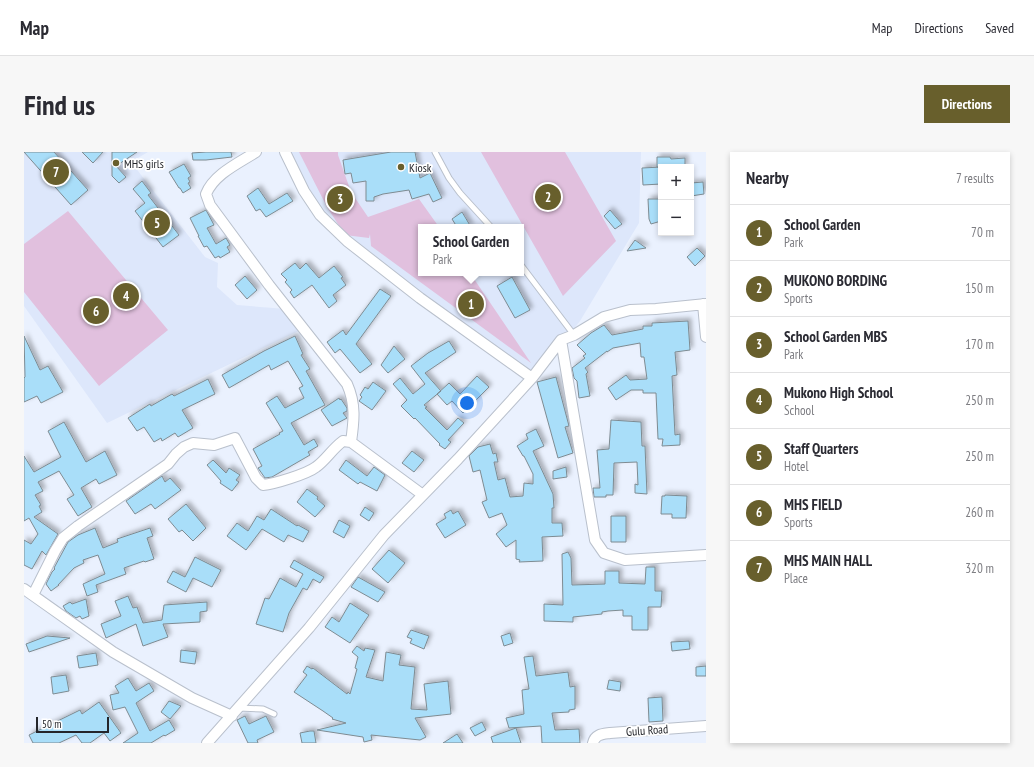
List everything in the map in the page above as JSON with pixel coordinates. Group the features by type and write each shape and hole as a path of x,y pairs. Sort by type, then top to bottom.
{"street":[{"path":"256,152 216,179 209,187 206,194 210,205 269,285 347,384 352,395 354,415 351,442"},
{"path":"285,152 304,191 320,215 347,242 420,298 532,378"},
{"path":"207,743 309,628 384,535 532,378 561,340 574,335 604,317 630,310 705,304 706,337"},
{"path":"561,340 595,540 604,553 625,560 706,555"},
{"path":"236,712 192,698 113,652 28,592 63,538 124,493 168,464 184,447 193,444 214,445 235,438 256,478 263,485 271,484 314,469 343,441 351,442 423,494"},
{"name":"Gulu Road","path":"593,743 598,735 610,733 706,726"}],"lane":[{"path":"435,152 449,178 460,193 488,224"},
{"path":"524,269 574,335"},
{"path":"236,712 267,709 270,707"},
{"path":"263,709 274,714"}],"shaded area":[{"path":"24,152 148,152 131,162 205,257 218,263 217,287 237,305 286,309 305,328 107,423 24,306"},
{"path":"283,152 641,152 639,223 580,321 534,379 320,214"},
{"path":"299,152 338,152 351,192 368,217 419,199 437,224 418,224 418,276 472,276 531,363 371,246 370,234 369,238 345,235 327,207"},
{"path":"481,152 565,152 616,241 563,296 524,228 524,224 522,224"},
{"path":"68,211 168,330 99,386 24,292 24,244"}],"building":[{"path":"24,152 54,152 88,190 71,205"},
{"path":"82,152 103,152 93,163"},
{"path":"112,152 137,152 116,166 126,177 119,183 112,176"},
{"path":"231,152 232,157 193,160 192,153"},
{"path":"391,152 415,152 420,178 430,173 442,198 433,202 429,194 412,199 409,190 383,194 374,197 374,201 366,201 366,181 353,183 351,173 345,174 343,160"},
{"path":"657,157 670,157 671,159 685,158 685,164 658,164 657,167"},
{"path":"184,164 191,176 188,178 190,182 188,183 191,188 183,193 169,172"},
{"path":"658,167 658,184 643,185 642,168"},
{"path":"142,181 151,193 148,195 179,235 163,247 135,211 145,203 133,189"},
{"path":"703,182 704,194 694,196 694,183"},
{"path":"258,188 269,204 287,193 293,201 266,217 260,209 256,211 247,196"},
{"path":"648,199 658,199 658,222 651,224 649,219"},
{"path":"206,210 214,225 207,228 216,244 226,238 230,245 227,247 230,252 220,258 219,256 215,258 207,246 204,247 190,218"},
{"path":"610,210 622,224 615,229 604,216"},
{"path":"462,212 469,224 455,224 452,219"},
{"path":"635,240 646,248 627,251"},
{"path":"697,248 705,256 695,266 687,257"},
{"path":"295,263 300,269 306,263 319,278 334,266 343,277 341,278 346,285 333,295 337,301 329,308 312,285 294,298 290,292 292,290 285,282 287,280 281,274"},
{"path":"245,276 257,290 247,299 235,285"},
{"path":"512,277 530,310 515,318 497,286"},
{"path":"380,289 391,296 356,344 372,364 360,373 340,349 335,353 327,342 343,330 346,335"},
{"path":"688,321 690,350 675,352 677,375 672,376 675,435 680,434 680,445 662,446 663,439 658,439 656,393 643,393 643,390 631,390 616,400 608,388 626,375 630,380 647,379 644,357 641,357 640,343 613,348 585,368 588,372 586,374 590,396 579,398 577,381 574,378 572,368 585,358 583,356 586,354 577,345 591,333 604,325 612,335 643,329 643,326 652,326 652,323"},
{"path":"24,336 40,370 48,366 63,392 41,403 37,396 24,402"},
{"path":"295,336 303,354 301,355 310,369 306,371 325,405 291,423 304,445 314,439 318,446 308,452 310,455 272,477 265,478 258,468 262,466 253,449 283,431 266,403 277,396 285,408 304,398 299,388 303,386 288,361 271,370 269,365 229,388 222,375 264,351"},
{"path":"449,341 456,352 425,373 441,391 424,405 427,407 425,408 447,430 458,418 464,423 448,440 451,442 445,449 439,445 440,444 415,418 414,419 401,406 407,400 393,384 400,378 413,394 425,384 411,366 428,353"},
{"path":"394,346 405,359 388,373 381,365"},
{"path":"477,376 489,387 463,413 452,401 447,405 437,394 449,383 460,394"},
{"path":"556,377 569,426 565,427 573,453 558,458 537,382"},
{"path":"208,379 215,394 182,410 193,428 178,437 175,433 162,441 161,438 154,442 144,427 137,431 128,418 150,404 151,406 172,394 174,396"},
{"path":"373,382 386,391 372,410 359,401 362,397 360,395 365,387 368,389"},
{"path":"339,398 347,408 347,411 343,413 347,418 332,426 321,410"},
{"path":"611,420 641,422 642,446 645,446 647,494 635,493 635,484 638,485 637,462 614,463 613,495 606,495 606,497 594,497 593,488 600,488 597,450 609,449"},
{"path":"64,422 86,462 105,451 117,475 99,484 96,479 81,488 92,507 78,516 67,499 74,495 59,471 38,482 43,491 35,495 41,505 39,506 42,512 34,517 58,534 46,555 42,551 32,569 24,565 24,540 31,544 38,534 29,518 24,521 24,456 34,472 61,457 48,431"},
{"path":"536,429 544,446 533,451 553,494 554,508 552,508 552,523 562,523 563,536 542,537 543,561 519,562 520,560 516,559 516,540 506,547 496,534 507,525 502,513 489,518 482,502 487,500 480,470 473,472 469,456 478,447 490,444 493,454 496,453 498,462 494,462 498,480 505,478 510,497 523,496 524,483 533,484 533,474 517,446 528,439 526,434"},
{"path":"412,451 424,460 414,472 402,463"},
{"path":"213,460 226,473 229,468 240,475 236,480 239,482 232,491 220,483 221,481 207,465"},
{"path":"346,460 367,476 374,467 385,475 377,491 360,482 358,484 339,470"},
{"path":"566,467 567,477 553,479 553,471"},
{"path":"162,476 165,482 170,478 181,490 155,509 151,504 135,514 126,501"},
{"path":"307,489 318,497 317,499 325,506 315,517 297,502"},
{"path":"662,496 687,496 686,518 672,518 672,514 661,514"},
{"path":"186,504 206,528 193,541 182,530 179,532 168,519"},
{"path":"365,507 374,513 369,521 360,515"},
{"path":"271,509 297,526 298,525 309,531 303,542 288,535 284,542 262,529 246,550 227,536 237,523 248,531 257,516 264,520"},
{"path":"451,510 453,514 458,511 466,525 445,538 436,524 446,518 444,514"},
{"path":"611,516 626,516 626,542 611,542"},
{"path":"339,520 350,526 344,538 333,532"},
{"path":"95,528 103,548 118,542 117,539 150,528 153,536 147,538 154,559 124,568 126,574 96,585 98,592 87,596 83,584 105,574 98,555 83,560 84,563 74,568 59,585 51,591 46,584 68,542 78,535"},
{"path":"389,550 405,563 388,583 372,569"},
{"path":"568,552 571,558 572,585 605,584 605,571 619,571 619,583 645,584 646,567 655,567 655,591 662,591 661,607 648,607 648,630 632,630 632,616 623,616 623,610 573,617 573,622 544,621 544,604 563,605 562,554"},
{"path":"195,557 221,570 212,587 193,578 186,592 167,582 173,571 185,577"},
{"path":"294,560 324,577 320,583 313,579 307,590 303,588 289,613 283,632 256,624 265,598 269,599 280,578 296,587 303,574 290,567"},
{"path":"358,577 385,592 378,602 351,587"},
{"path":"128,596 133,608 137,607 143,623 162,620 164,605 207,602 207,611 200,612 200,622 163,624 168,637 143,646 136,624 106,638 101,624 121,616 115,601"},
{"path":"86,599 89,616 82,619 80,616 76,618 66,611 63,606 70,602 72,604"},
{"path":"350,603 369,615 350,643 325,627 332,617 339,622"},
{"path":"411,630 429,636 424,649 410,643 412,639 407,637"},
{"path":"510,633 513,643 504,646 501,636"},
{"path":"47,636 70,638 29,652 26,644"},
{"path":"689,641 690,649 672,651 671,642"},
{"path":"357,646 364,651 365,648 375,650 366,677 383,681 386,652 401,655 399,665 415,667 411,709 427,710 424,684 448,681 451,714 415,718 426,737 420,740 371,735 372,740 364,742 363,737 317,730 346,723 332,719 333,718 294,692 307,675 303,672 307,666 312,669 313,668 347,694 348,692 350,694 357,669 355,668 358,657 352,652"},
{"path":"181,650 197,652 195,664 180,662"},
{"path":"96,653 98,665 79,668 77,656"},
{"path":"533,656 536,676 568,672 570,687 575,686 575,709 569,710 569,712 552,713 555,730 579,729 580,743 542,743 541,726 509,728 506,718 524,714 522,690 529,689 524,657"},
{"path":"706,666 706,676 696,676 696,667"},
{"path":"66,675 69,691 53,694 51,677"},
{"path":"128,678 136,691 149,683 154,691 136,703 150,731 169,720 175,730 151,743 123,743 138,733 125,707 113,710 110,695 119,693 115,686"},
{"path":"609,680 621,682 620,691 607,689"},
{"path":"662,697 663,721 649,722 648,698"},
{"path":"169,701 181,706 170,719 161,712"},
{"path":"99,702 121,733 110,741 104,733 90,743 82,743 76,735 59,743 33,743 29,735 80,710 82,714"},
{"path":"245,716 249,724 266,716 274,732 257,740 258,743 248,743 237,720"},
{"path":"482,722 486,730 475,736 470,728"},
{"path":"516,728 521,743 493,743 491,737"},
{"path":"314,731 316,743 302,743 300,733"},
{"path":"457,734 463,743 443,743"}],"place":[{"name":"MHS girls","path":"116,163"},
{"name":"Kiosk","path":"401,167"},
{"name":"MHS MAIN HALL","path":"56,172"},
{"name":"MUKONO BORDING","path":"548,197"},
{"name":"School Garden MBS","path":"340,199"},
{"name":"Staff Quarters","path":"157,223"},
{"name":"Mukono High School","path":"126,296"},
{"name":"School Garden","path":"471,304"},
{"name":"MHS FIELD","path":"96,311"}]}
